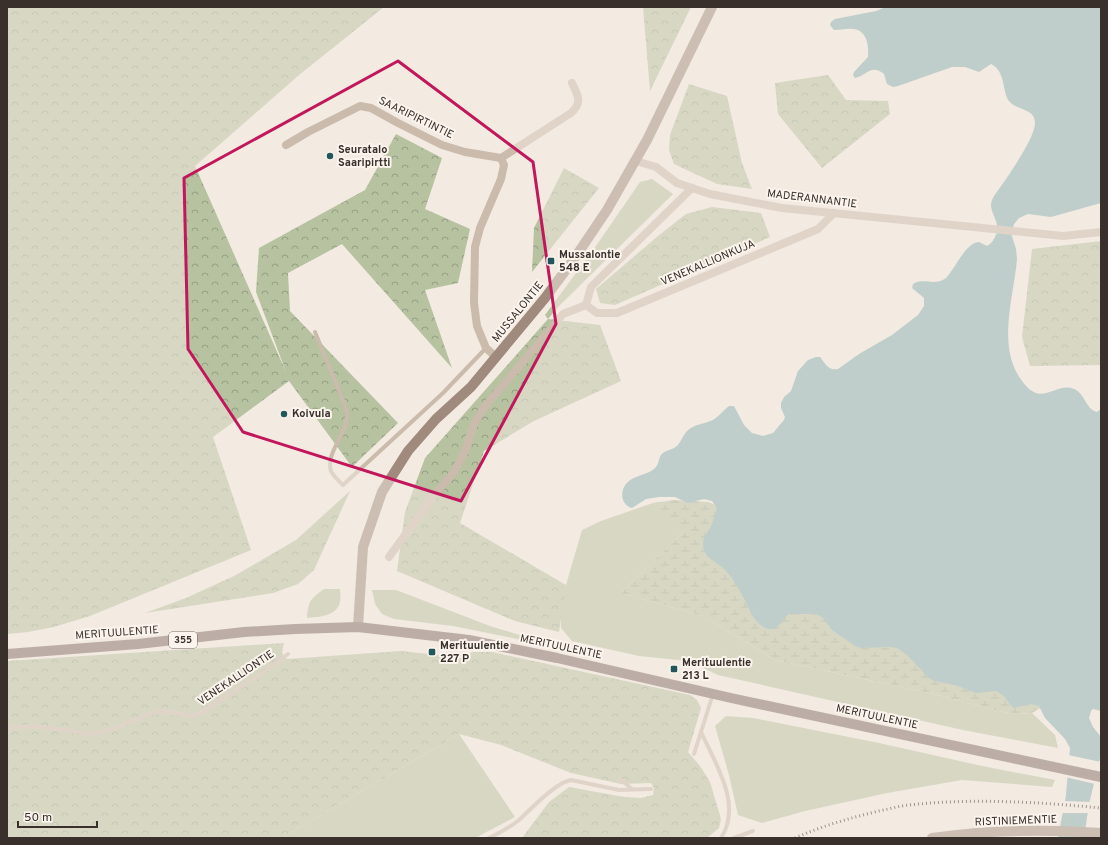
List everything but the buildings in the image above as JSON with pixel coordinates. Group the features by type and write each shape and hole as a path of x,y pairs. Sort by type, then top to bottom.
{"main road":[{"name":"MUSSALONTIE","path":"358,627 363,547 382,492 408,451 436,419 471,387 545,298 574,259 607,210 636,161 712,7"},
{"name":"MERITUULENTIE","path":"7,654 138,644 244,632 358,627 470,640 558,658 713,694 1101,777"},
{"name":"RISTINIEMENTIE","path":"932,838 995,832 1050,831 1099,833"}],"street":[{"path":"496,357 486,348 477,326 474,303 475,248 480,228 501,178 504,165 501,158 571,113 577,107 579,99 572,83"},
{"name":"SAARIPIRTINTIE","path":"286,145 308,132 360,106 371,108 442,145 465,152 501,158"},
{"name":"MADERANNANTIE","path":"636,161 656,167 677,183 710,194 782,208 1063,236 1101,232"},
{"path":"389,557 434,495 454,472 466,451 474,424 483,409 563,314 586,305 591,287 692,188"},
{"name":"VENEKALLIONKUJA","path":"586,305 597,312 617,314 818,229 834,213"}],"lane":[{"path":"315,332 344,403 347,414 345,427 333,452 330,466 332,472 343,485 444,393 486,348"},
{"name":"VENEKALLIONTIE","path":"7,728 34,726 92,734 109,730 153,713 164,711 192,716 199,714 258,676 288,654"},
{"path":"694,754 713,694"},
{"path":"701,732 723,780 729,801 729,819 725,832 721,838"},
{"path":"620,779 632,790"},
{"path":"489,838 507,829 543,798 566,781 571,780 619,790 651,789"},
{"path":"734,838 753,831"}],"highlighted area":[{"path":"398,61 533,162 556,324 461,501 243,432 188,349 184,178"}],"green space":[{"path":"7,7 384,7 299,75 195,166 286,372 256,292 259,248 365,190 396,134 442,158 425,209 470,229 458,283 425,290 452,368 342,244 288,273 290,311 398,423 352,467 289,381 213,437 251,550 90,616 54,627 7,634"},
{"path":"643,7 691,7 650,91"},
{"path":"828,75 846,100 888,101 890,114 822,168 778,114 775,83"},
{"path":"689,84 727,96 742,163 752,189 717,184 674,164 669,150 670,135"},
{"path":"564,168 599,188 532,272 534,228"},
{"path":"652,179 673,194 558,307 548,319 545,315 596,246 640,182"},
{"path":"712,207 761,213 770,237 615,305 600,303 596,289 686,214"},
{"path":"1101,241 1101,365 1030,366 1022,337 1032,249"},
{"path":"548,319 600,325 621,381 534,421 484,451 460,523 566,585 559,632 515,621 397,571 405,512 425,458"},
{"path":"350,491 314,570 298,584 273,593 145,613 186,598 236,575 296,540"},
{"path":"674,500 708,502 734,512 763,593 1047,704 1032,713 1016,714 998,711 934,694 775,660 703,616 621,593 683,532 653,503"},
{"path":"653,503 684,531 621,593 703,616 775,660 934,694 998,711 1016,714 1032,713 1055,735 1058,748 963,730 718,675 688,661 639,656 572,641 561,628 561,602 582,530 601,521"},
{"path":"324,589 340,589 340,600 338,607 327,615 307,618 309,604"},
{"path":"372,590 396,590 490,626 526,637 523,640 453,626 394,619 382,614 375,604"},
{"path":"284,643 282,653 287,659 401,651 465,658 472,652 492,652 690,695 697,700 701,708 688,752 700,766 710,782 721,819 719,828 707,838 522,838 549,802 569,787 624,797 641,798 653,795 654,788 651,783 621,784 571,773 501,745 459,734 282,838 7,838 7,661"},
{"path":"726,716 753,718 1055,780 1052,787 962,780 887,793 805,811 762,823 738,815 729,775 715,726"},
{"path":"459,734 515,817 475,838 282,838"}],"water":[{"path":"886,7 1101,7 1101,203 1051,217 1028,214 1019,218 1014,224 1011,233 1016,249 1017,259 1010,305 1008,337 1014,367 1026,386 1034,392 1040,394 1062,388 1071,388 1076,390 1082,396 1093,410 1097,412 1101,409 1101,711 1093,709 1089,718 1093,727 1101,737 1101,754 1089,804 1084,838 1058,838 1066,795 1070,748 1065,739 1045,718 1039,706 1030,704 1014,708 1004,696 996,691 976,693 955,685 934,681 929,678 907,655 897,648 861,648 855,646 832,630 822,617 816,614 789,614 775,628 765,628 754,618 730,575 709,557 704,550 703,541 711,526 717,508 712,501 704,499 688,503 675,497 659,497 646,499 632,508 625,503 622,496 624,488 629,481 654,469 657,466 661,455 677,446 690,429 696,425 713,420 729,406 734,406 744,425 752,433 763,436 773,433 785,417 781,408 781,403 784,397 791,391 798,371 808,360 820,357 829,368 838,369 859,354 892,335 918,315 924,306 924,298 912,288 913,284 921,281 942,281 946,278 970,246 979,242 987,246 994,238 997,232 997,227 991,209 992,200 1027,145 1034,129 1034,118 1029,112 1016,107 1009,101 999,71 991,64 979,72 965,67 952,67 893,87 887,84 884,74 876,70 869,71 855,78 853,75 854,72 868,57 866,39 858,30 834,30 830,25 831,22 835,19 876,11"}],"pier":[{"path":"1068,755 1101,762 1095,784 1065,777"},
{"path":"1064,801 1091,802 1089,813 1061,813"}],"railway":[{"path":"795,838 847,819 909,805 981,801 1101,808"}],"place":[{"name":"Seuratalo Saaripirtti","path":"330,156"},
{"name":"Mussalontie 548 E","path":"551,261"},
{"name":"Koivula","path":"284,414"},
{"name":"Merituulentie 227 P","path":"432,652"},
{"name":"Merituulentie 213 L","path":"674,669"}]}
